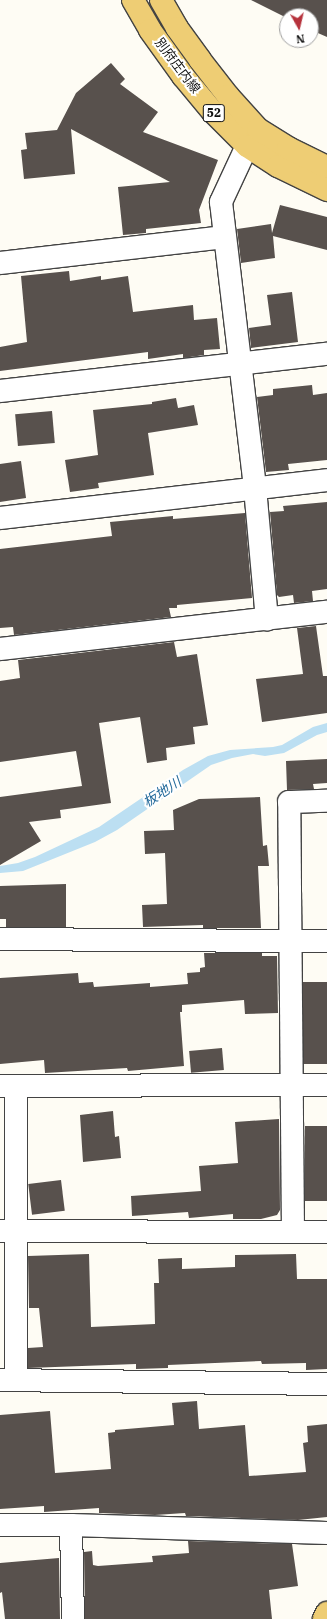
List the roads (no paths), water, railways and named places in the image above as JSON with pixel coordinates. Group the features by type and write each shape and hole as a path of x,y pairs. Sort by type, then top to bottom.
{"main road":[{"name":"別府庄内線","path":"133,0 150,30 183,76 214,112 247,146 278,166 313,185 327,190"},
{"name":"別府庄内線","path":"161,0 177,28 200,60 228,96 258,129 288,148 327,167"},
{"path":"324,1619 327,1613"}],"street":[{"path":"247,146 221,202 255,488 267,619"},
{"path":"0,262 225,237"},
{"path":"0,390 327,354"},
{"path":"0,518 327,480"},
{"path":"0,649 327,612"},
{"path":"294,1232 289,941 289,802 327,801"},
{"path":"0,939 327,941"},
{"path":"327,1085 8,1086 8,1380 327,1384"},
{"path":"8,1231 327,1232"},
{"path":"71,1525 73,1619"},
{"path":"0,1526 71,1525 327,1533"}],"water":[{"name":"板地川","path":"327,723 327,732 317,735 284,753 265,756 253,754 232,758 211,765 117,830 95,842 23,871 0,873 0,866 18,863 35,857 99,827 183,770 208,756 230,750 282,745 313,727"}]}
